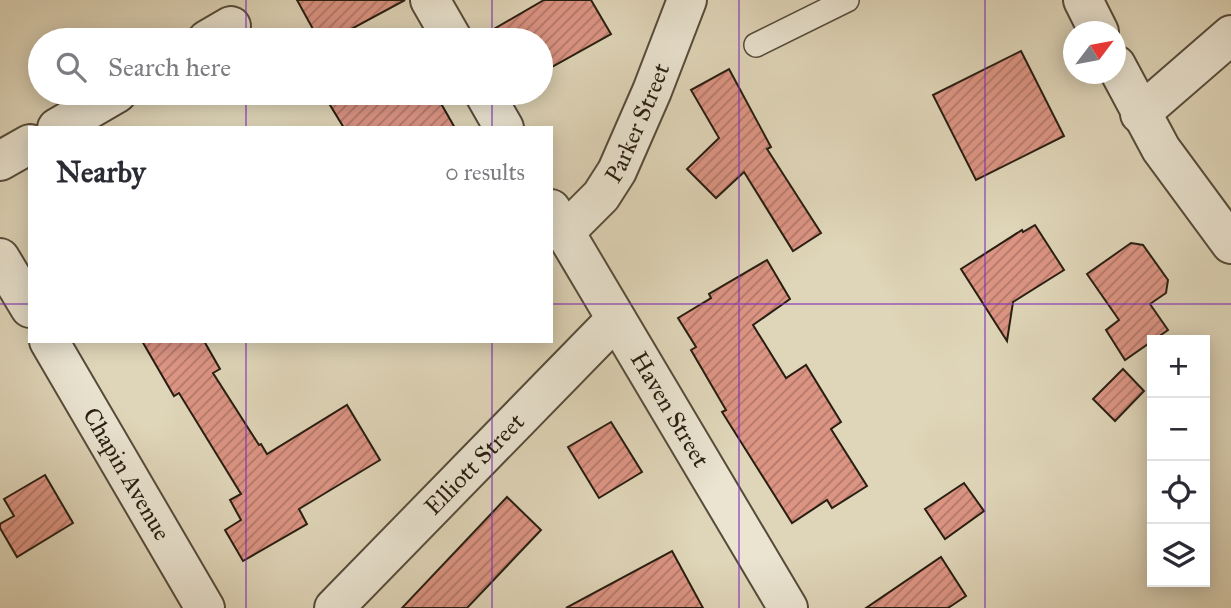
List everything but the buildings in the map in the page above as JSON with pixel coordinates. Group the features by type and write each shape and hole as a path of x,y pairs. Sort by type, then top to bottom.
{"street":[{"path":"430,0 446,28"},
{"name":"Parker Street","path":"558,220 601,196 617,172 687,0"},
{"path":"1083,0 1093,21"},
{"path":"1140,114 1231,35"},
{"path":"1125,84 1161,149 1231,244"},
{"path":"60,126 96,105"},
{"path":"491,105 503,126"},
{"path":"0,161 28,145"},
{"name":"Haven Street","path":"558,220 789,608"},
{"path":"0,258 28,306"},
{"name":"Elliott Street","path":"334,608 616,319"},
{"name":"Chapin Avenue","path":"50,343 205,608"}],"lane":[{"path":"756,45 847,0"}]}
